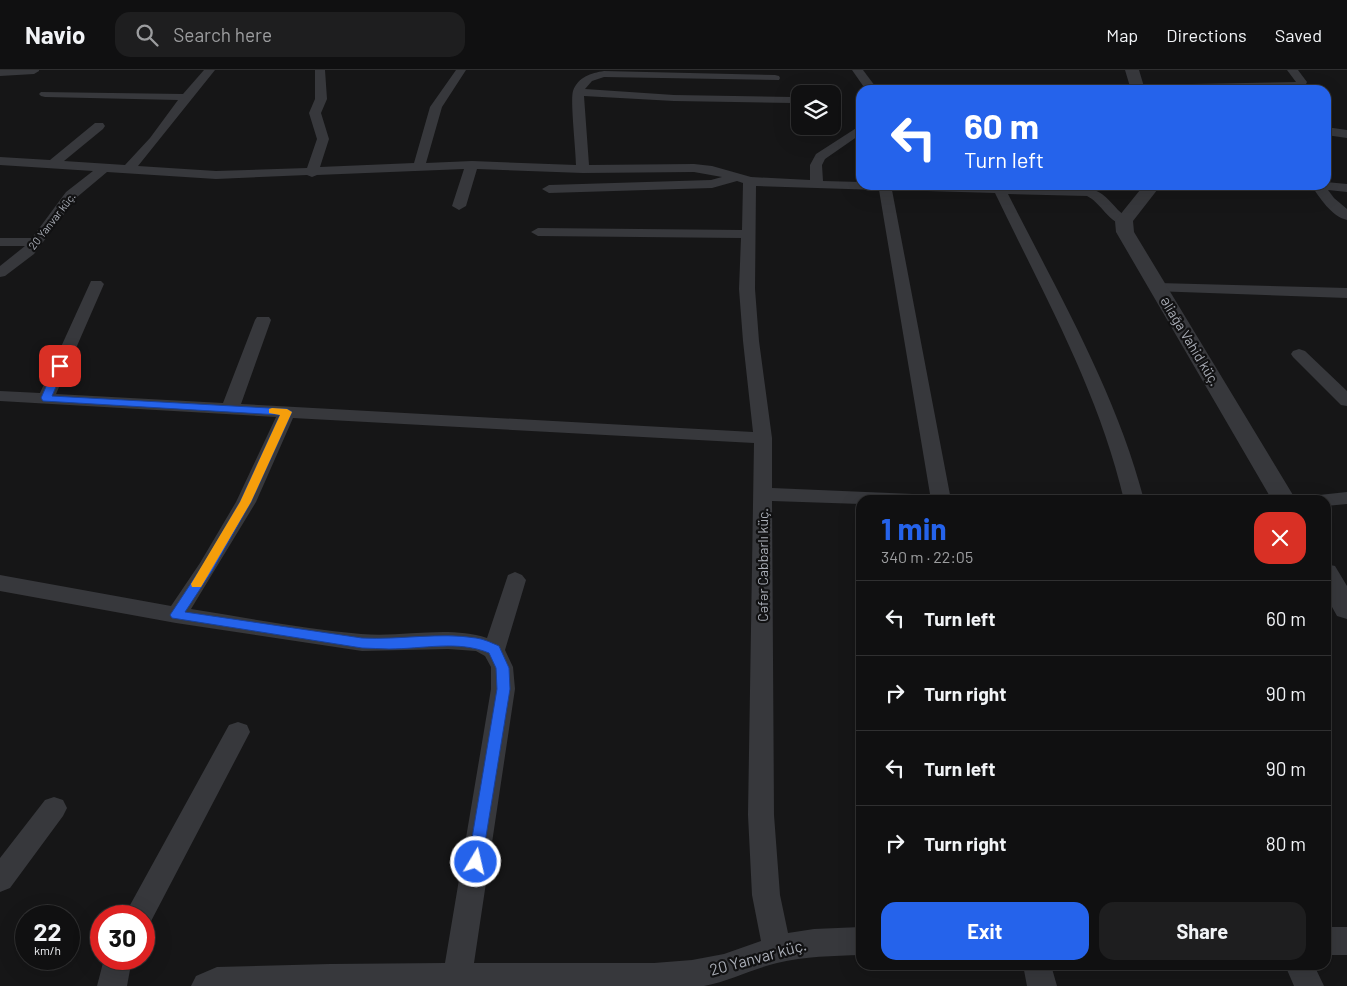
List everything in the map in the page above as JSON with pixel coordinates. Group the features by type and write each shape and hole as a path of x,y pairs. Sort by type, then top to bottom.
{"street":[{"path":"128,170 154,141 186,97 210,70"},
{"path":"312,173 323,138 315,113 321,99 320,70"},
{"path":"419,167 436,107 461,70"},
{"path":"857,70 868,85"},
{"path":"1132,70 1137,85"},
{"path":"1292,70 1302,82 1296,85"},
{"path":"0,73 34,71"},
{"path":"584,169 578,92 583,81 590,76 604,74 775,78"},
{"path":"578,92 674,98 791,100"},
{"path":"45,94 186,97"},
{"path":"53,164 99,126"},
{"path":"817,184 816,165 820,157 856,132"},
{"path":"1331,132 1347,134"},
{"path":"0,161 216,175 312,173 472,165 584,169 694,168 712,170 744,179 856,185"},
{"path":"459,206 472,165"},
{"name":"20 Yanvar küç.","path":"0,273 21,258 37,242 71,195 104,168"},
{"path":"549,189 712,184 744,179"},
{"name":"Cəfər Cabbarlı küç.","path":"744,179 748,234 747,289 751,341 763,438 762,815 766,895 777,949"},
{"path":"1331,186 1347,188"},
{"path":"886,190 940,495"},
{"path":"1000,190 1095,384 1126,467 1133,495"},
{"path":"1094,190 1113,214 1124,221 1149,190"},
{"path":"1322,190 1347,216"},
{"name":"Əliağa Vahid küç.","path":"1124,221 1123,228 1127,238 1281,495"},
{"path":"538,232 748,234"},
{"path":"0,242 37,242"},
{"path":"46,398 96,284"},
{"path":"1158,288 1347,293"},
{"path":"230,409 263,320"},
{"path":"1299,354 1347,401"},
{"path":"0,396 763,438"},
{"path":"176,615 207,568 246,502 287,412"},
{"path":"763,494 856,498"},
{"path":"1331,500 1347,498"},
{"path":"458,977 503,689 502,668 494,650 515,580"},
{"path":"0,582 176,615 362,643 390,644 451,641 478,643 494,650"},
{"path":"1331,582 1347,609"},
{"path":"144,905 238,732"},
{"path":"0,879 54,808"},
{"name":"20 Yanvar küç.","path":"206,986 217,982 329,982 458,977 654,977 692,974 724,968 777,949 814,943 856,941"},
{"path":"1331,941 1347,941"},
{"path":"112,986 116,970"},
{"path":"1038,970 1042,986"},
{"path":"1301,970 1309,986"}],"slow traffic":[{"path":"197,584 246,502 287,412 272,411"}],"route":[{"path":"60,366 46,398 287,412 246,502 207,568 176,615 362,643 390,644 451,641 478,643 494,650 502,668 503,689 476,862"}]}
